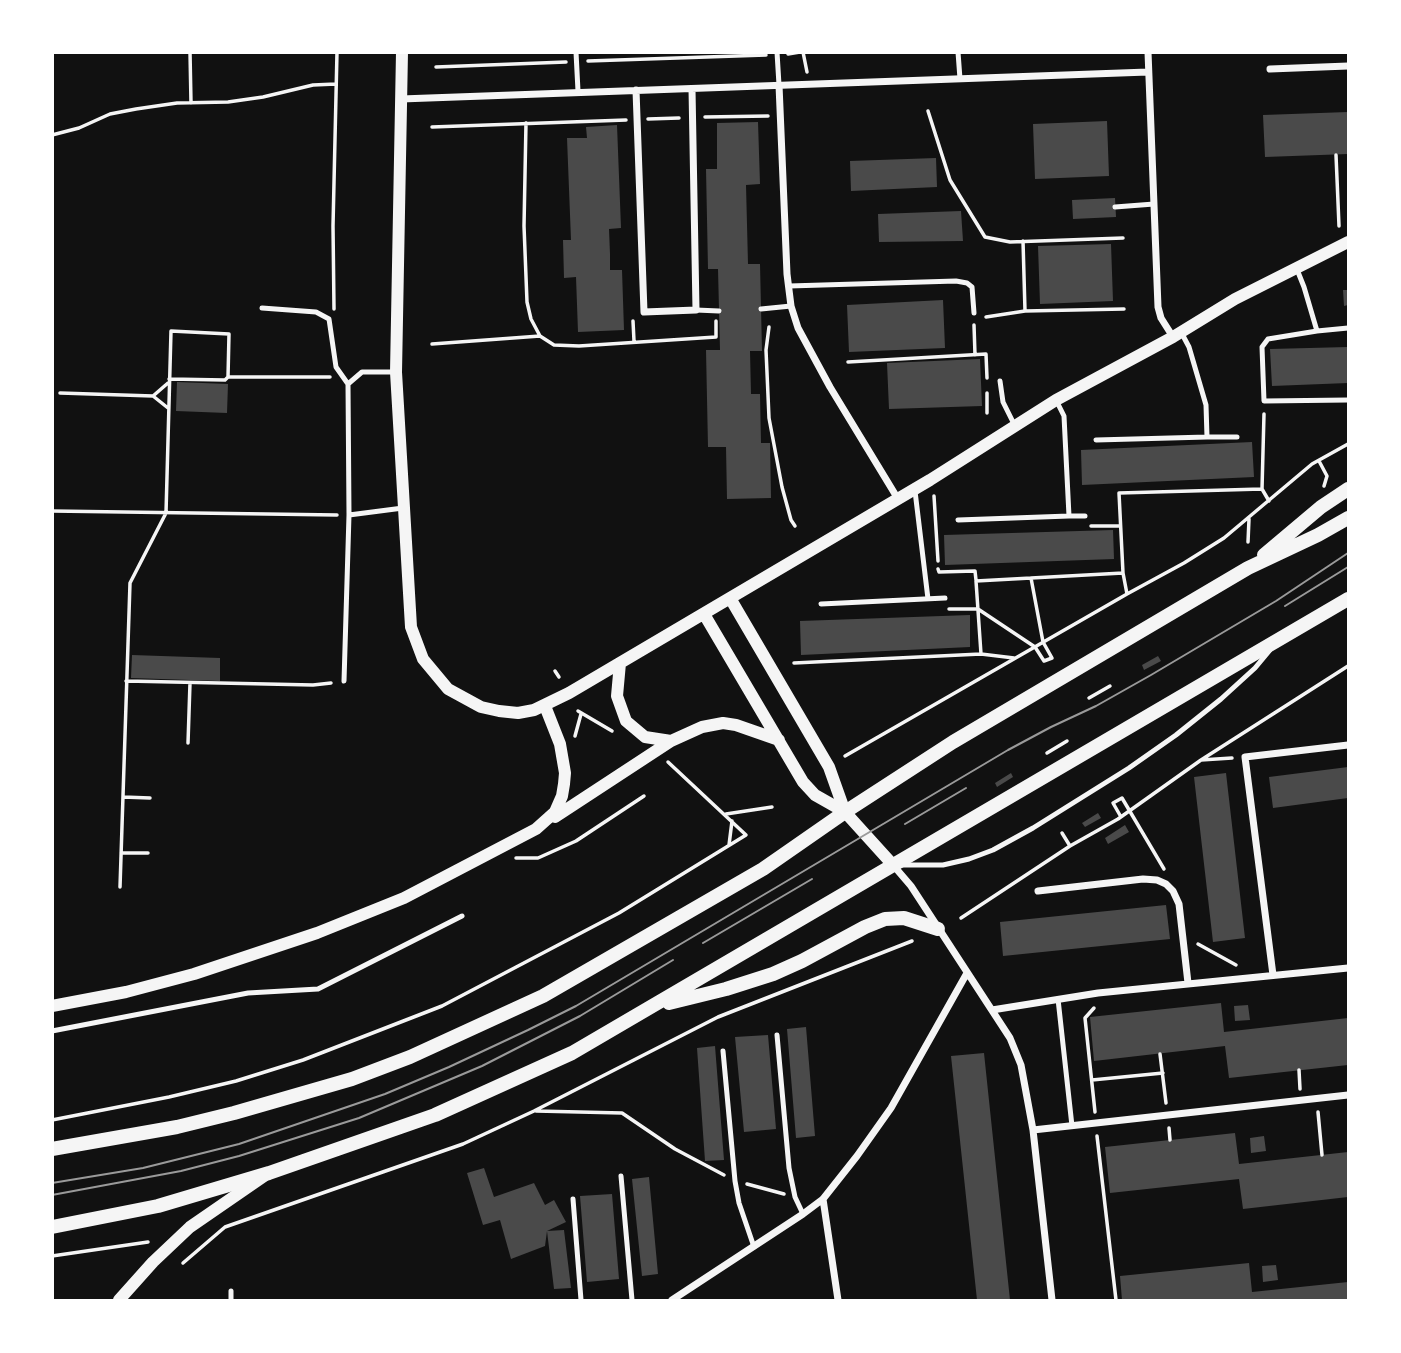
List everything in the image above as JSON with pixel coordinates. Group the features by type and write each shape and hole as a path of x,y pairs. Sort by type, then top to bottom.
{"main road":[{"path":"1248,568 1321,507 1349,489"},
{"path":"52,1149 126,1137 234,1113 352,1079 411,1057 543,996 763,869 845,811 953,742 1248,568 1349,518"},
{"path":"52,1227 158,1206 269,1173 435,1115 572,1053 1349,599"},
{"path":"654,1007 773,974 885,919 904,918 938,929"}],"street":[{"path":"402,52 396,372 411,627 423,659 434,674 448,689 481,707 518,713 545,706 915,489 1056,400 1296,267 1349,242"},
{"path":"1148,52 1158,307 1161,318 1177,334"},
{"path":"1270,69 1349,66"},
{"path":"401,99 1148,72"},
{"path":"779,85 791,306 798,328 830,387 898,499"},
{"path":"636,90 644,312 696,310 692,89"},
{"path":"730,598 829,767 845,811"},
{"path":"704,614 803,782 814,795 845,811 911,886 1010,1038 1021,1065 1033,1129 1052,1300"},
{"path":"620,663 617,696 625,721 645,737 671,740"},
{"path":"545,706 559,744 565,773 559,804 546,823"},
{"path":"52,1006 171,980 278,947 404,898 497,852 546,823 671,740 702,727 723,723 779,740"},
{"path":"1273,975 1245,757 1349,746"},
{"path":"1038,891 1143,879 1166,884 1179,904 1188,983"},
{"path":"992,1010 1188,983 1349,968"},
{"path":"672,1300 823,1199 891,1108 967,973"},
{"path":"1033,1129 1349,1096"},
{"path":"119,1300 190,1227 269,1173"},
{"path":"823,1199 838,1300"}],"lane":[{"path":"576,52 578,91"},
{"path":"777,52 779,85"},
{"path":"958,52 960,79"},
{"path":"1115,207 1154,204"},
{"path":"1296,267 1317,331"},
{"path":"789,286 956,281 972,287 974,313"},
{"path":"761,309 791,306"},
{"path":"262,308 316,312 329,319 336,367 348,384 349,515 344,681"},
{"path":"696,310 719,314"},
{"path":"1349,328 1268,339 1262,347 1264,401 1349,400"},
{"path":"1177,334 1189,347 1206,405 1206,437"},
{"path":"348,384 362,372 396,372"},
{"path":"1000,381 1003,402 1015,426"},
{"path":"1056,400 1064,416 1069,516"},
{"path":"1096,440 1237,437"},
{"path":"915,489 928,599"},
{"path":"349,515 403,509"},
{"path":"958,520 1085,516"},
{"path":"821,604 945,598"},
{"path":"893,865 943,865 969,859 993,850 1033,828 1176,735 1255,668 1278,640"},
{"path":"52,1031 248,993 318,989 462,916"},
{"path":"1058,999 1072,1126"},
{"path":"778,1035 789,1168 803,1214"},
{"path":"723,1051 735,1181 739,1203 754,1247"},
{"path":"621,1176 632,1300"},
{"path":"573,1199 581,1300"},
{"path":"231,1291 231,1300"}],"path":[{"path":"190,52 191,103"},
{"path":"329,319 335,308 333,226 337,52"},
{"path":"786,54 802,52 807,72"},
{"path":"436,67 767,55"},
{"path":"52,135 79,128 110,114 177,103 228,102 313,85 336,84"},
{"path":"928,111 950,180 985,237 1023,242 1123,239"},
{"path":"700,117 771,116"},
{"path":"646,119 683,117"},
{"path":"432,127 627,120"},
{"path":"527,123 524,226 527,302 531,319 540,336 554,345 579,346 716,337 716,318 719,314"},
{"path":"1336,155 1339,226"},
{"path":"1023,242 1026,312"},
{"path":"975,355 974,318 1026,312 1124,309"},
{"path":"769,327 766,350 769,418 782,487 790,520 795,526"},
{"path":"120,887 130,583 166,513 171,331 229,334 228,377"},
{"path":"432,344 540,336"},
{"path":"848,362 986,354 987,380"},
{"path":"153,396 169,381 225,380 228,377 314,379 342,376"},
{"path":"60,393 153,396 169,409"},
{"path":"987,393 987,413"},
{"path":"1264,401 1262,489 1269,501"},
{"path":"845,756 1184,564 1224,538 1319,460 1349,444"},
{"path":"1319,460 1327,476 1323,484 1325,491"},
{"path":"1127,594 1123,573 1119,493 1262,489"},
{"path":"934,494 939,572 975,571 981,654"},
{"path":"52,511 349,515"},
{"path":"1248,542 1247,526 1250,517"},
{"path":"1086,526 1120,526"},
{"path":"976,580 1123,573"},
{"path":"949,609 978,610 1035,647 1044,661 1052,658 1043,642 1031,578"},
{"path":"794,663 981,654 1015,658"},
{"path":"961,918 1070,846 1121,817 1201,760 1349,666"},
{"path":"555,671 559,677"},
{"path":"127,681 313,685 344,681"},
{"path":"188,743 190,683"},
{"path":"1089,698 1110,686"},
{"path":"576,744 575,733 581,714"},
{"path":"1047,753 1067,741"},
{"path":"52,1120 236,1081 303,1060 442,1006 619,913 746,835 663,757"},
{"path":"1201,760 1245,757"},
{"path":"497,852 522,859 538,858 576,841 644,796"},
{"path":"123,797 150,798"},
{"path":"1121,817 1113,803 1122,798 1165,871"},
{"path":"726,814 772,807"},
{"path":"729,845 732,821"},
{"path":"1062,833 1070,846"},
{"path":"121,853 149,853"},
{"path":"183,1264 225,1227 463,1144 534,1111 718,1017 912,941"},
{"path":"1198,944 1241,967"},
{"path":"1095,1114 1086,1018 1099,1001"},
{"path":"1160,1054 1168,1116"},
{"path":"1092,1080 1163,1073"},
{"path":"1317,1099 1322,1155"},
{"path":"534,1111 622,1113 675,1149 735,1181 796,1197"},
{"path":"1096,1131 1116,1300"},
{"path":"52,1256 148,1241"}],"building":[{"path":"1348,112 1348,154 1265,157 1263,115"},
{"path":"1107,121 1109,176 1035,179 1033,124"},
{"path":"758,122 760,184 746,185 748,264 760,264 762,351 750,351 751,394 760,394 761,443 770,443 771,498 727,499 726,447 708,447 706,350 720,350 718,269 708,269 706,169 717,169 717,123"},
{"path":"617,125 621,228 609,229 610,270 622,270 624,330 578,332 576,277 564,278 563,240 571,240 567,138 587,138 586,127"},
{"path":"936,158 937,187 851,191 850,161"},
{"path":"1115,198 1116,217 1073,219 1072,200"},
{"path":"961,211 963,241 879,242 878,214"},
{"path":"1111,244 1113,301 1040,304 1038,246"},
{"path":"1343,290 1348,290 1348,305 1344,306"},
{"path":"943,300 945,348 849,352 847,305"},
{"path":"1348,347 1348,383 1272,386 1270,349"},
{"path":"980,359 982,406 889,409 887,363"},
{"path":"177,382 228,384 227,413 176,411"},
{"path":"1252,442 1254,477 1082,485 1081,450"},
{"path":"1113,530 1114,559 945,565 944,535"},
{"path":"970,615 970,647 801,655 800,621"},
{"path":"132,655 220,658 220,681 131,678"},
{"path":"1158,656 1161,661 1144,670 1142,665"},
{"path":"1348,767 1348,798 1273,808 1269,777"},
{"path":"1011,773 1013,777 997,787 995,783"},
{"path":"1226,773 1245,938 1213,942 1194,777"},
{"path":"1098,813 1101,818 1085,827 1082,823"},
{"path":"1125,825 1129,832 1108,844 1105,838"},
{"path":"1166,905 1170,939 1003,956 1000,922"},
{"path":"1221,1003 1224,1032 1348,1018 1348,1065 1229,1078 1225,1046 1094,1061 1090,1017"},
{"path":"1248,1005 1250,1020 1235,1021 1234,1006"},
{"path":"806,1027 815,1136 796,1138 787,1029"},
{"path":"768,1035 776,1129 744,1132 735,1037"},
{"path":"715,1046 724,1160 705,1161 697,1048"},
{"path":"984,1053 1010,1300 977,1300 951,1056"},
{"path":"1235,1133 1239,1164 1348,1152 1348,1197 1243,1209 1239,1179 1110,1193 1105,1147"},
{"path":"1264,1136 1266,1151 1251,1153 1250,1138"},
{"path":"484,1168 494,1197 534,1183 545,1205 554,1200 566,1222 547,1231 545,1246 511,1259 500,1220 483,1225 467,1173"},
{"path":"649,1177 658,1274 642,1276 632,1179"},
{"path":"612,1194 619,1279 587,1282 580,1196"},
{"path":"564,1230 571,1288 554,1289 547,1231"},
{"path":"1249,1263 1252,1292 1348,1282 1348,1300 1122,1300 1120,1276"},
{"path":"1276,1265 1278,1280 1263,1282 1262,1266"}],"tram line":[{"path":"52,1183 143,1168 239,1144 385,1094 528,1030 576,1006 1008,750 1151,675 1276,601 1348,553"},
{"path":"1285,606 1348,567"},
{"path":"905,824 966,788"},
{"path":"703,943 812,879"},
{"path":"52,1195 181,1171 239,1156 359,1118 482,1066 580,1016 673,960"}]}
